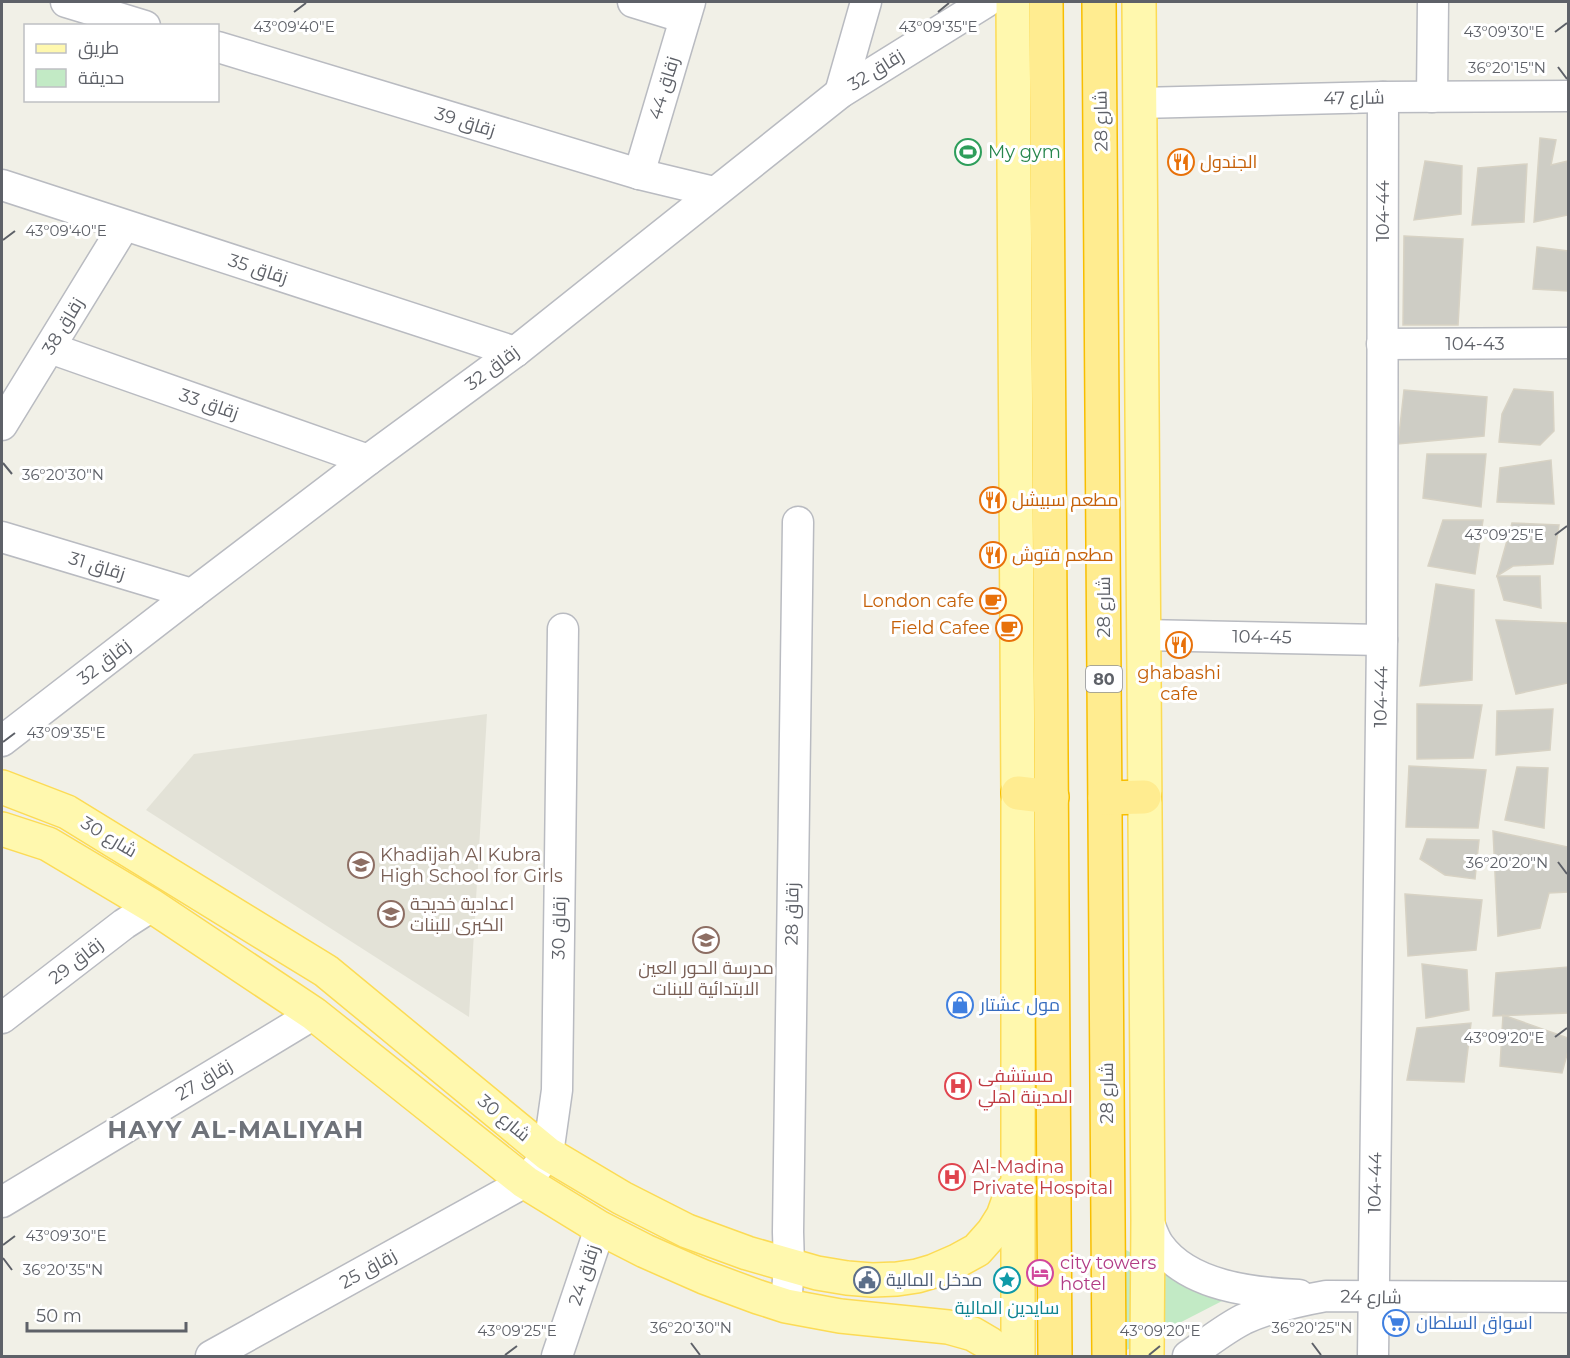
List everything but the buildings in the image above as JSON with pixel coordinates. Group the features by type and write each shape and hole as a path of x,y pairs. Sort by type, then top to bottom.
{"highway":[{"path":"1046,2 1055,1356"},
{"name":"شارع 28","path":"1099,2 1109,1356"},
{"path":"1018,793 1052,796"},
{"path":"1105,798 1144,796"}],"main road":[{"path":"1013,2 1018,793 1018,1356"},
{"path":"1139,2 1148,1220 1147,1356"},
{"name":"شارع 30","path":"2,787 67,812 326,971 548,1154 622,1198 687,1231 747,1253 817,1273 872,1280 917,1276 934,1271 977,1250 1003,1216 1017,1175"},
{"name":"شارع 30","path":"2,829 48,844 152,906 314,1014 525,1182 600,1228 645,1251 758,1298 786,1306 840,1316 948,1327 973,1334 990,1344 1001,1356"}],"street":[{"path":"66,2 115,9 141,24"},
{"path":"633,2 688,10"},
{"path":"840,93 866,2"},
{"name":"زقاق 32","path":"2,741 368,460 514,352 840,93 986,2"},
{"path":"1432,97 1433,2"},
{"name":"زقاق 44","path":"639,174 688,10"},
{"name":"زقاق 39","path":"219,47 639,174 714,192"},
{"name":"شارع 47","path":"1139,103 1383,97 1569,96"},
{"name":"104-44","path":"1373,1356 1382,640 1383,97"},
{"name":"زقاق 35","path":"2,185 514,352"},
{"name":"زقاق 38","path":"2,425 124,226"},
{"name":"104-43","path":"1382,344 1569,343"},
{"name":"زقاق 33","path":"50,348 368,460"},
{"name":"زقاق 28","path":"786,1306 789,1266 798,522"},
{"name":"زقاق 31","path":"2,537 192,594"},
{"name":"زقاق 30","path":"548,1154 557,1090 563,629"},
{"name":"104-45","path":"1143,635 1382,640"},
{"name":"زقاق 29","path":"2,1018 124,924 152,906"},
{"name":"زقاق 27","path":"2,1202 314,1014"},
{"path":"525,1182 548,1154"},
{"name":"زقاق 25","path":"211,1356 525,1182"},
{"path":"1148,1220 1158,1244 1174,1261 1200,1277 1239,1289 1326,1296"},
{"name":"زقاق 24","path":"557,1356 600,1228"},
{"name":"شارع 24","path":"1188,1356 1244,1320 1287,1303 1326,1296 1569,1297"}],"shaded area":[{"name":"اعدادية خديجة الكبرى للبنات","path":"487,714 469,1017 146,810 194,754"}],"green space":[{"path":"1120,1247 1224,1300 1121,1353"}],"place":[{"name":"My gym","path":"968,152"},
{"name":"الجندول","path":"1181,162"},
{"name":"مطعم سبيشل","path":"993,500"},
{"name":"مطعم فتوش","path":"993,555"},
{"name":"London cafe","path":"993,601"},
{"name":"Field Cafee","path":"1009,628"},
{"name":"ghabashi cafe","path":"1179,645"},
{"name":"Khadijah Al Kubra High School for Girls","path":"361,865"},
{"name":"اعدادية خديجة الكبرى للبنات","path":"391,914"},
{"name":"مدرسة الحور العين الابتدائية للبنات","path":"706,940"},
{"name":"مول عشتار","path":"960,1005"},
{"name":"مستشفى المدينة اهلي","path":"958,1086"},
{"name":"Al-Madina Private Hospital","path":"952,1177"},
{"name":"city towers hotel","path":"1040,1273"},
{"name":"مدخل المالية","path":"867,1280"},
{"name":"سايدين المالية","path":"1007,1280"},
{"name":"اسواق السلطان","path":"1396,1323"}],"district":[{"name":"HAYY AL-MALIYAH","path":"236,1129"}]}
